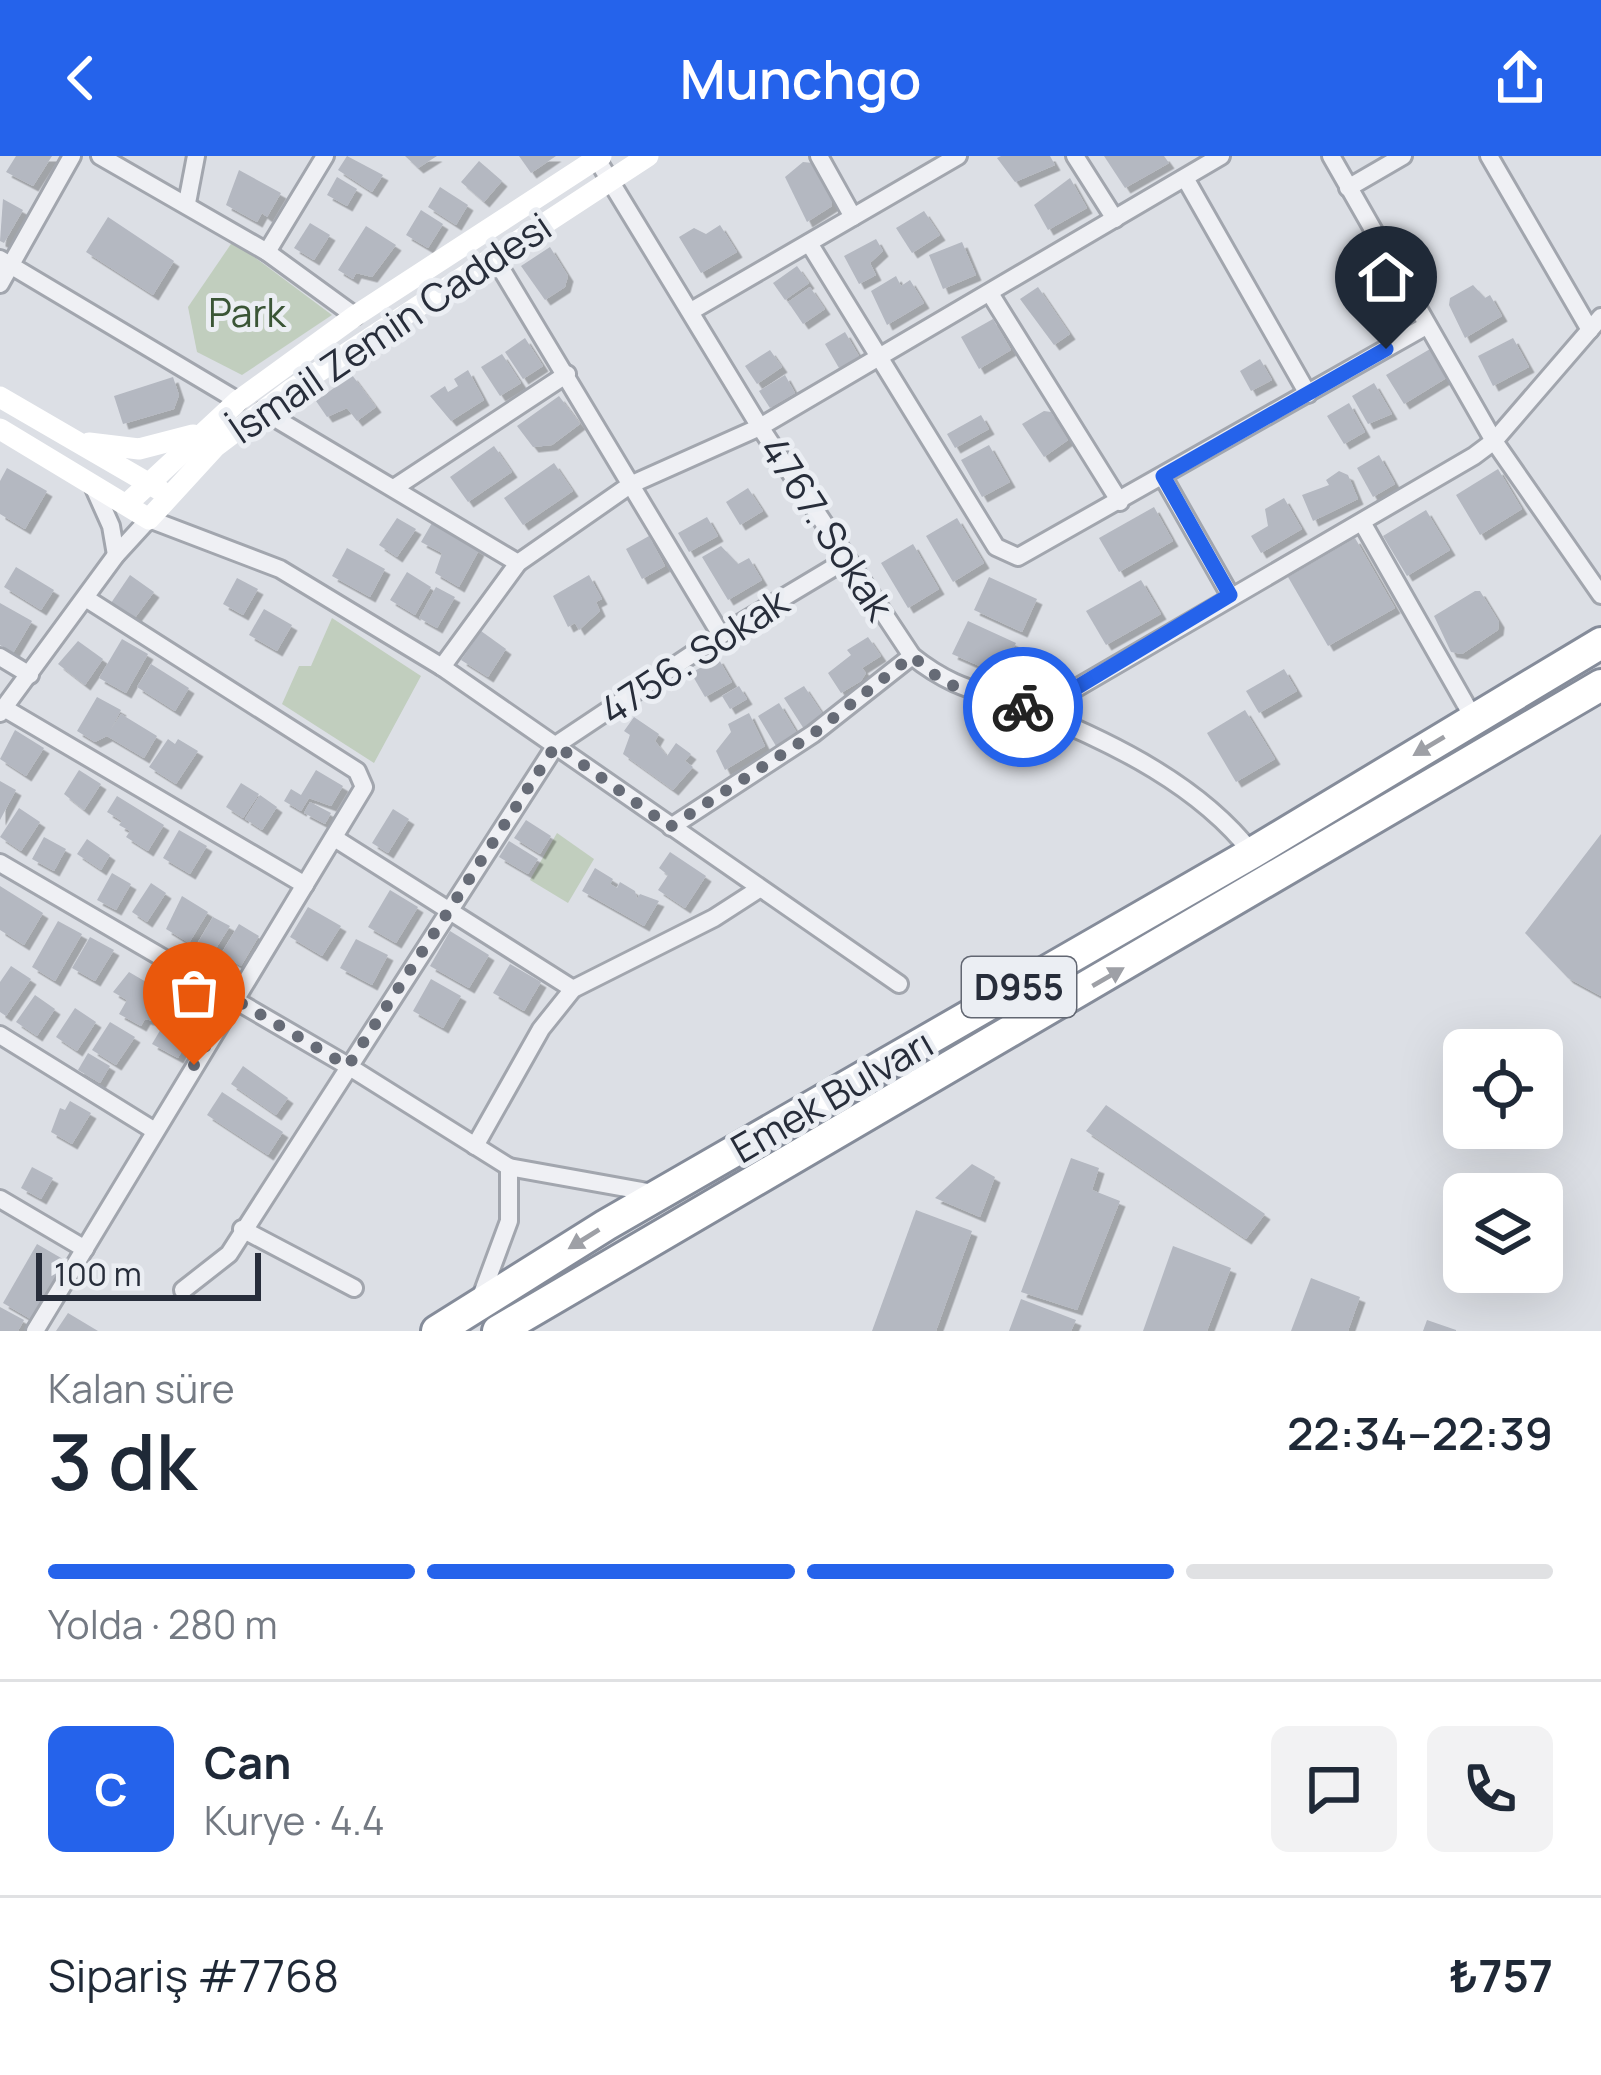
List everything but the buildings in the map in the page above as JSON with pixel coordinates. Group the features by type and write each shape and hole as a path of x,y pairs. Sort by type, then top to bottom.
{"highway":[{"name":"Emek Bulvarı","path":"437,1331 660,1194 1252,853 1601,643"},
{"name":"Emek Bulvarı","path":"498,1331 1601,685"}],"main road":[{"name":"İsmail Zemin Caddesi","path":"149,519 216,446 263,411 418,302 648,156"},
{"name":"İsmail Zemin Caddesi","path":"128,503 238,400 355,316 597,157"},
{"path":"0,397 169,496"},
{"path":"0,429 149,519"},
{"path":"64,436 139,449 205,430"}],"street":[{"path":"0,284 6,262 72,156"},
{"path":"100,156 267,252 355,316"},
{"path":"188,203 196,156"},
{"path":"267,252 325,156"},
{"path":"819,156 853,217"},
{"path":"693,310 958,156"},
{"path":"1075,156 1115,219"},
{"path":"442,667 518,563 630,485 760,427 991,296 1221,156"},
{"path":"1330,156 1494,441 1601,595"},
{"path":"1348,188 1403,156"},
{"path":"1036,712 1230,595 1363,524 1494,441 1595,323 1489,156"},
{"name":"4767. Sokak","path":"597,157 760,427 912,656 945,683 1036,712 1192,792 1252,853"},
{"path":"1185,178 1308,394"},
{"path":"809,243 996,547 1018,557 1426,326"},
{"path":"494,256 721,634"},
{"path":"6,262 238,400"},
{"path":"991,296 1120,502"},
{"path":"394,488 567,374"},
{"path":"263,411 518,563"},
{"path":"1163,476 1230,595"},
{"path":"90,482 111,526 116,555"},
{"path":"305,885 2,711 116,555 149,519 280,569 442,667 899,984"},
{"path":"1363,524 1474,719"},
{"name":"4756. Sokak","path":"183,1290 229,1254 447,907 556,745 721,634 846,560"},
{"path":"35,1331 364,787 364,777 357,771 87,599"},
{"path":"670,827 813,734 912,656"},
{"path":"0,657 30,675"},
{"path":"336,839 573,989"},
{"path":"0,863 348,1066 509,1167 660,1194"},
{"path":"475,1146 542,1029 573,989 714,918 759,889"},
{"path":"0,1035 154,1131"},
{"path":"478,1305 508,1221 509,1167"},
{"path":"0,1199 86,1249"},
{"path":"242,1229 354,1288"}],"green space":[{"name":"Park","path":"233,241 332,315 242,375 197,352 188,307"},
{"path":"332,618 421,676 374,763 282,704 299,666 311,666"},
{"path":"557,833 594,859 568,903 530,880"}],"way so far":[{"path":"194,1065 234,999 348,1066 556,745 670,827 813,734 912,656 945,683 1023,707"}],"route":[{"path":"1023,707 1036,712 1230,595 1163,476 1386,349"}]}
